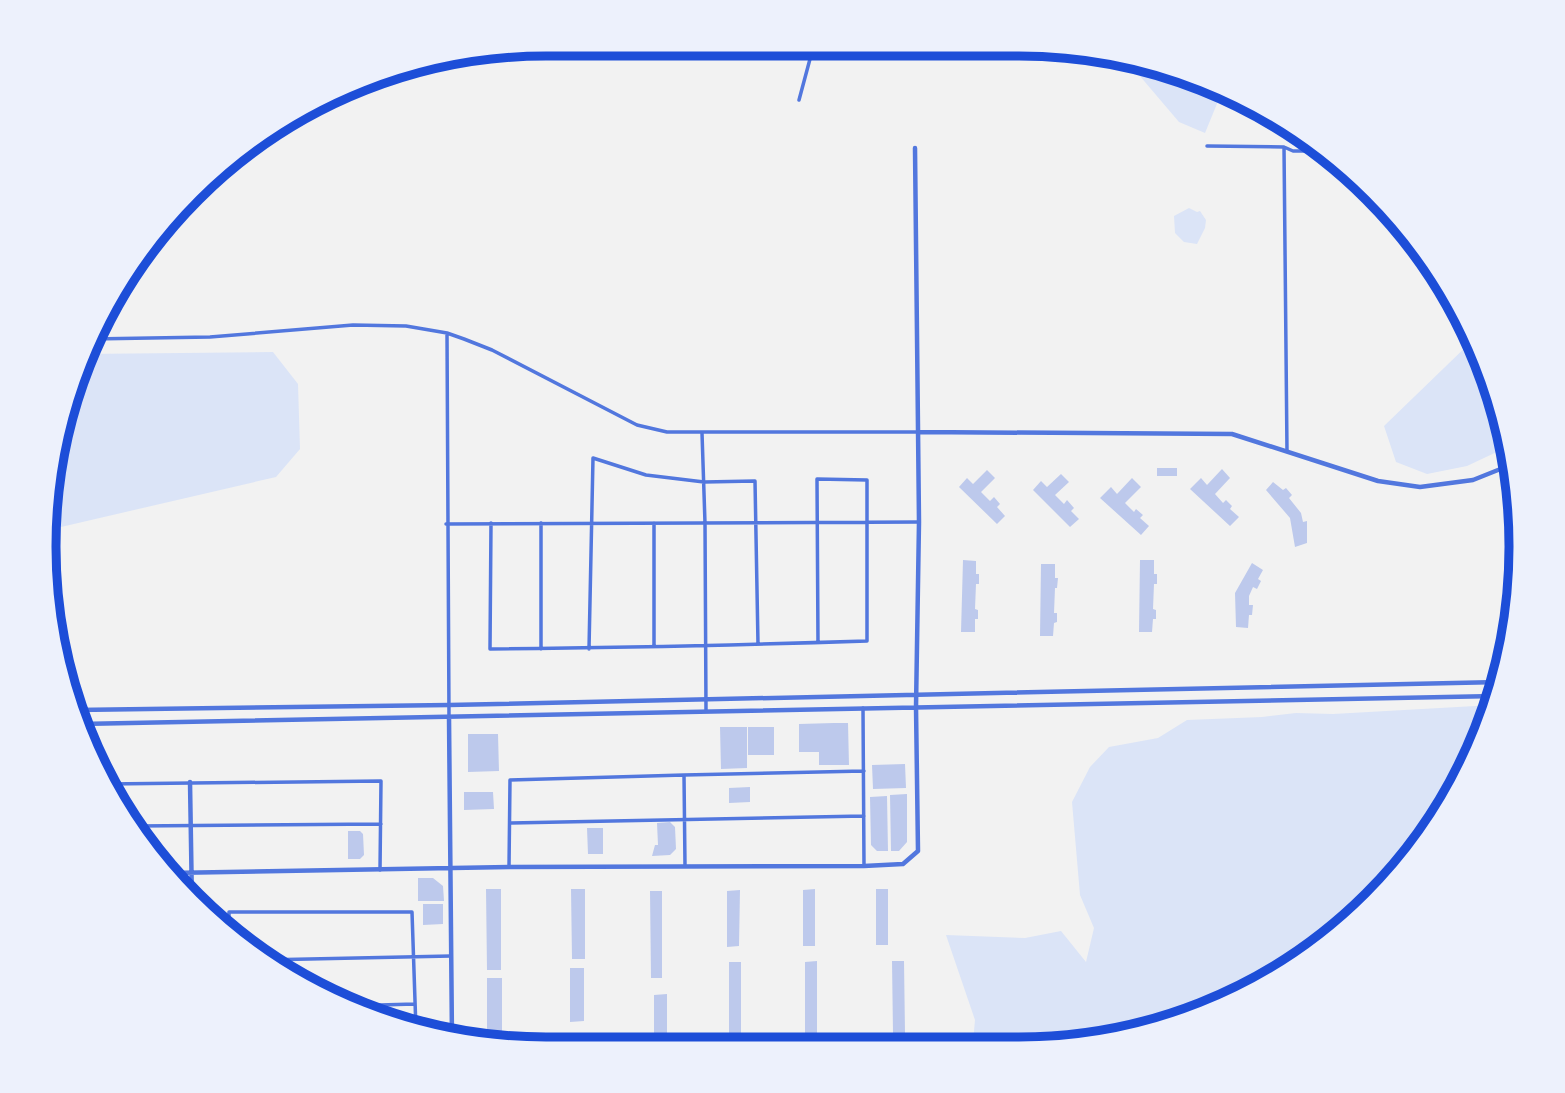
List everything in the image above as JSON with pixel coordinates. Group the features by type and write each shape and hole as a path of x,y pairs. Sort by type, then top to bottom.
{"street":[{"path":"799,100 810,56"},
{"path":"1207,146 1284,147 1293,151 1308,151"},
{"path":"1284,147 1287,451"},
{"path":"181,873 904,864 918,850 916,693 919,522 915,148"},
{"path":"103,339 209,337 353,325 406,326 447,333 492,350 637,425 667,432 1232,434 1378,481 1420,487 1474,480 1503,468"},
{"path":"447,333 446,524 452,1028"},
{"path":"702,433 706,711"},
{"path":"589,649 593,458 646,475 704,482 755,481 758,644"},
{"path":"491,523 490,649 589,649 654,645 706,645 867,641 867,480 817,479 818,642"},
{"path":"446,524 919,522"},
{"path":"541,523 541,649"},
{"path":"654,523 654,645"},
{"path":"84,710 449,705 1489,682"},
{"path":"89,724 1485,696"},
{"path":"863,708 864,866"},
{"path":"509,867 510,780 864,771"},
{"path":"684,775 685,866"},
{"path":"118,784 381,781 380,870"},
{"path":"190,782 191,884"},
{"path":"511,823 864,816"},
{"path":"144,826 380,824"},
{"path":"229,920 229,912 412,912 416,1019"},
{"path":"283,960 451,956"},
{"path":"373,1005 415,1004"}],"shaded area":[{"path":"1135,70 1176,82 1219,99 1205,133 1179,122"},
{"path":"1189,208 1200,211 1206,220 1197,244 1184,242 1175,233 1174,216"},
{"path":"1466,347 1483,389 1500,451 1467,466 1427,474 1396,462 1384,426"},
{"path":"273,352 298,384 300,449 276,477 57,527 65,451 82,389 95,354"},
{"path":"1482,706 1458,763 1426,819 1387,870 1342,915 1317,936 1264,971 1206,1000 1176,1011 1114,1028 1083,1033 973,1037 975,1020 946,935 1025,938 1061,931 1086,962 1094,928 1080,895 1072,802 1090,767 1109,747 1158,738 1187,720 1296,713 1333,714"}],"building":[{"path":"1157,468 1177,468 1177,476 1157,476"},
{"path":"1222,469 1230,478 1215,494 1223,503 1226,500 1232,506 1230,509 1239,517 1230,526 1190,489 1201,478 1207,485"},
{"path":"987,470 995,478 981,492 990,501 994,497 1000,504 997,507 1005,516 997,524 959,487 967,478 973,484"},
{"path":"1061,474 1069,482 1055,495 1064,504 1067,500 1074,508 1071,511 1079,519 1070,527 1033,490 1041,481 1047,487"},
{"path":"1132,478 1141,487 1125,503 1134,512 1136,509 1143,515 1140,518 1149,526 1141,535 1100,498 1111,487 1117,494"},
{"path":"1273,482 1283,490 1286,488 1292,495 1289,498 1301,513 1303,522 1307,521 1307,543 1295,547 1290,518 1266,490"},
{"path":"963,560 976,561 976,574 979,574 979,584 976,584 975,609 978,610 978,619 975,619 975,632 961,632"},
{"path":"1140,560 1154,560 1154,574 1157,574 1153,609 1156,610 1156,619 1153,619 1152,632 1139,632"},
{"path":"1252,563 1263,570 1258,579 1261,581 1257,589 1253,587 1249,596 1249,605 1253,605 1248,628 1236,627 1235,593"},
{"path":"1041,564 1055,564 1055,578 1058,578 1054,613 1057,613 1057,622 1054,623 1053,636 1040,636"},
{"path":"848,723 849,765 819,765 819,752 799,752 799,724"},
{"path":"720,727 747,727 747,768 721,769"},
{"path":"748,727 774,727 774,755 748,755"},
{"path":"468,734 498,734 499,771 468,772"},
{"path":"905,764 906,788 873,789 872,765"},
{"path":"750,787 750,802 729,803 729,788"},
{"path":"464,792 493,792 494,809 464,810"},
{"path":"907,794 907,842 899,851 891,851 890,795"},
{"path":"887,796 888,851 877,851 871,845 870,797"},
{"path":"670,822 675,827 676,849 670,855 652,856 655,845 658,845 657,823"},
{"path":"587,828 603,828 603,854 588,854"},
{"path":"348,831 360,831 363,834 364,855 360,859 348,859"},
{"path":"418,878 433,878 443,886 444,901 418,901"},
{"path":"486,889 501,889 501,970 487,970"},
{"path":"571,889 585,889 585,959 572,959"},
{"path":"815,889 815,946 803,946 803,890"},
{"path":"876,889 888,889 888,945 876,945"},
{"path":"740,890 739,946 727,947 727,891"},
{"path":"650,891 662,891 662,978 651,978"},
{"path":"423,904 443,904 443,924 423,925"},
{"path":"817,961 817,1037 805,1037 805,962"},
{"path":"892,961 904,961 905,1033 893,1033"},
{"path":"729,962 741,962 741,1037 729,1037"},
{"path":"570,968 584,968 584,1021 570,1022"},
{"path":"487,978 502,978 502,1032 487,1032"},
{"path":"667,994 667,1037 654,1037 654,995"}]}
